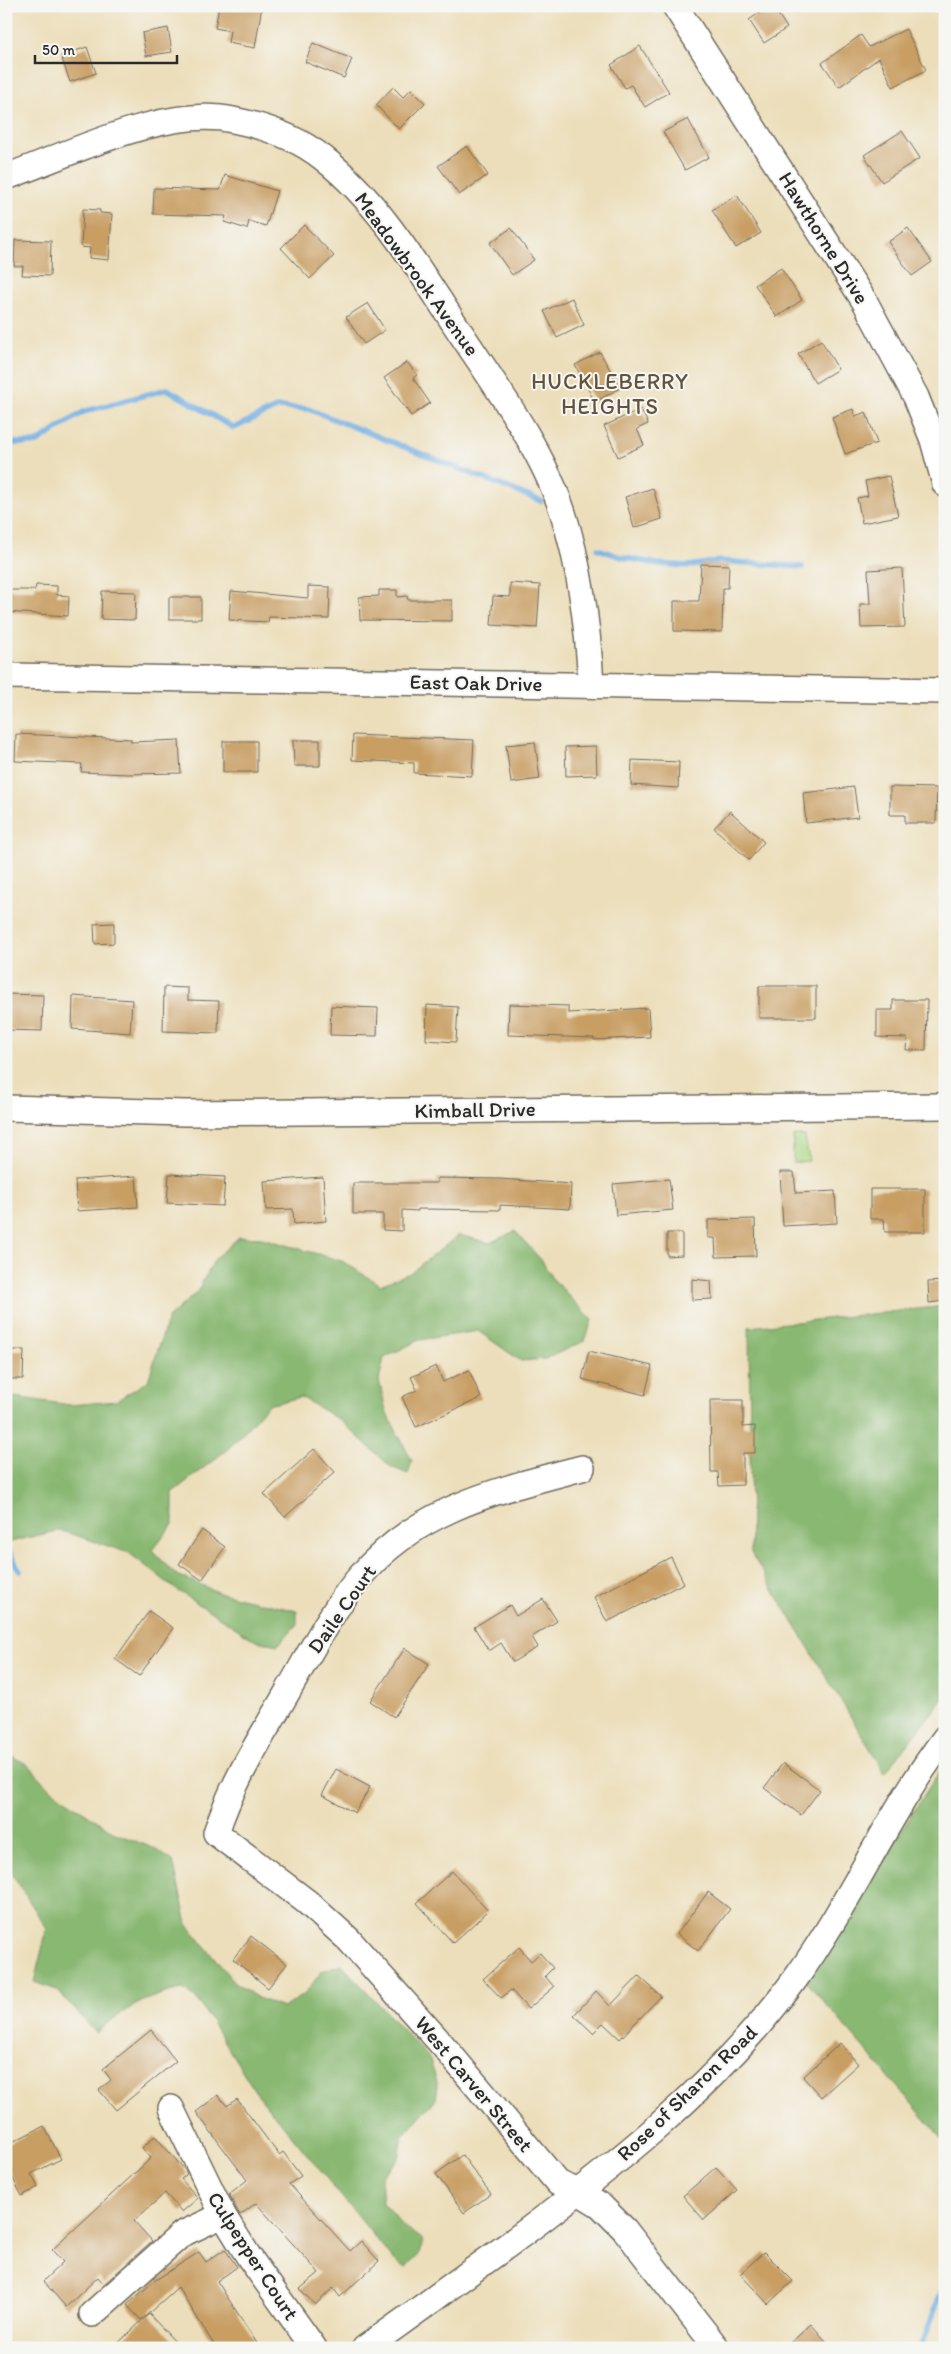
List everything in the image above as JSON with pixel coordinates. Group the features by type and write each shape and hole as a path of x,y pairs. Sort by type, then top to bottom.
{"street":[{"name":"Hawthorne Drive","path":"675,6 865,302 916,397 933,440 945,484"},
{"name":"Meadowbrook Avenue","path":"6,177 121,134 172,120 202,117 232,119 299,142 337,170 364,197 440,302 505,400 546,474 562,511 580,578 589,642 591,685"},
{"name":"East Oak Drive","path":"6,676 945,691"},
{"name":"Kimball Drive","path":"6,1108 185,1113 945,1106"},
{"name":"Daile Court","path":"216,1833 225,1805 238,1778 321,1633 358,1578 378,1557 424,1522 449,1508 496,1490 582,1468"},
{"name":"Rose of Sharon Road","path":"365,2348 579,2192 645,2137 712,2076 762,2022 822,1939 923,1767 945,1738"},
{"name":"West Carver Street","path":"216,1833 330,1921 445,2048 558,2183 579,2192 600,2205 625,2230 717,2348"},
{"name":"Culpepper Court","path":"171,2108 222,2214 249,2257 314,2348"},
{"path":"92,2314 182,2234 222,2214"}],"green space":[{"path":"793,1136 805,1136 809,1161 793,1163"},
{"path":"515,1231 542,1261 551,1277 592,1320 585,1341 545,1359 521,1361 478,1331 419,1340 384,1358 379,1380 386,1411 412,1461 408,1474 391,1467 341,1421 301,1397 268,1405 229,1448 173,1492 173,1524 152,1550 175,1574 220,1593 297,1611 297,1624 278,1645 256,1641 177,1590 129,1553 60,1530 6,1543 6,1396 70,1405 116,1401 148,1381 168,1318 197,1292 215,1259 239,1237 262,1238 342,1261 380,1285 410,1273 459,1235 489,1243"},
{"path":"945,1306 945,1696 885,1773 751,1553 749,1327"},
{"path":"6,1754 27,1764 52,1790 115,1833 153,1848 173,1861 187,1924 234,1982 258,1998 283,2008 304,1995 322,1971 342,1965 430,2059 438,2086 436,2099 403,2135 399,2159 381,2177 383,2203 404,2227 424,2241 420,2254 405,2268 392,2258 255,2091 198,2000 183,1989 158,1995 147,1999 116,2017 96,2033 57,1990 34,1982 47,1929 6,1864"},
{"path":"945,1762 945,2142 806,1981"}],"building":[{"path":"219,6 262,6 255,48 228,43 230,31 215,28"},
{"path":"769,6 773,6 787,28 764,43 749,20"},
{"path":"168,28 172,52 146,56 142,33"},
{"path":"906,29 926,70 893,87 879,58 839,87 822,63 861,35 869,47"},
{"path":"313,43 352,59 344,78 305,62"},
{"path":"640,46 669,92 645,107 631,85 625,88 611,65"},
{"path":"87,47 96,73 70,82 61,56"},
{"path":"393,87 403,97 411,89 425,103 399,129 376,105"},
{"path":"688,119 709,157 685,170 663,132"},
{"path":"902,131 920,158 882,182 864,155"},
{"path":"467,146 488,175 459,195 438,166"},
{"path":"225,175 277,191 266,226 249,221 247,229 224,222 226,216 153,214 154,188 220,190"},
{"path":"737,195 761,233 736,248 712,210"},
{"path":"83,209 100,210 100,213 112,214 109,260 89,258 90,248 81,247"},
{"path":"304,225 334,256 310,279 281,248"},
{"path":"511,228 534,260 512,275 490,243"},
{"path":"908,228 932,262 912,276 888,242"},
{"path":"15,240 51,241 50,276 22,275 23,266 14,266"},
{"path":"781,268 802,300 777,317 755,285"},
{"path":"572,298 584,325 557,338 544,311"},
{"path":"368,303 385,330 364,344 346,317"},
{"path":"821,340 838,369 815,383 798,354"},
{"path":"600,352 620,388 595,402 575,365"},
{"path":"407,362 417,375 413,378 430,403 411,416 384,378"},
{"path":"641,409 648,424 637,429 644,445 618,457 604,426"},
{"path":"853,409 855,416 866,412 877,443 845,454 832,417"},
{"path":"889,476 898,516 862,523 857,498 868,496 865,481"},
{"path":"653,488 662,519 634,528 625,497"},
{"path":"701,564 729,565 728,588 723,588 722,632 674,631 674,601 699,601"},
{"path":"902,568 905,627 861,628 860,604 870,604 868,570"},
{"path":"510,583 540,585 537,628 491,625 493,596 510,597"},
{"path":"36,585 57,586 57,595 69,596 68,616 6,612 6,590 35,590"},
{"path":"308,586 330,587 329,619 269,617 268,622 229,620 231,591 308,598"},
{"path":"379,590 397,590 397,597 407,596 408,600 452,600 452,621 360,620 359,597 379,596"},
{"path":"102,591 136,592 135,620 101,619"},
{"path":"169,597 201,597 201,619 169,619"},
{"path":"16,734 131,739 131,742 179,740 181,773 128,774 81,772 82,764 15,761"},
{"path":"353,735 474,740 472,776 414,773 414,763 352,760"},
{"path":"293,740 320,740 320,766 294,766"},
{"path":"223,741 257,741 257,772 223,772"},
{"path":"535,742 540,779 511,783 506,745"},
{"path":"596,746 597,775 566,776 565,747"},
{"path":"632,760 679,762 678,788 631,785"},
{"path":"854,787 858,817 806,823 803,793"},
{"path":"890,787 937,788 936,823 905,823 905,815 890,815"},
{"path":"730,811 764,842 749,860 714,828"},
{"path":"114,923 114,943 95,944 94,924"},
{"path":"759,986 816,986 816,1018 759,1018"},
{"path":"164,987 188,988 188,1000 219,1001 218,1033 163,1031"},
{"path":"6,994 43,995 42,1031 6,1030"},
{"path":"73,996 132,1000 130,1033 72,1029"},
{"path":"893,1000 927,1000 926,1050 906,1050 907,1038 877,1037 877,1010 893,1010"},
{"path":"509,1004 568,1006 568,1013 648,1008 650,1037 594,1040 594,1038 508,1035"},
{"path":"427,1005 458,1007 456,1042 426,1040"},
{"path":"331,1006 378,1008 377,1036 330,1035"},
{"path":"780,1172 794,1172 796,1193 835,1191 837,1223 783,1226"},
{"path":"169,1174 225,1177 223,1206 167,1203"},
{"path":"136,1176 138,1207 77,1211 75,1180"},
{"path":"323,1177 326,1221 294,1224 293,1209 266,1210 264,1181"},
{"path":"437,1178 500,1179 571,1184 570,1209 500,1205 500,1210 402,1210 402,1231 383,1230 383,1214 353,1214 353,1183 437,1183"},
{"path":"669,1179 673,1210 616,1215 613,1184"},
{"path":"870,1189 925,1189 925,1232 885,1232 884,1219 870,1219"},
{"path":"755,1219 756,1256 716,1257 715,1238 708,1238 708,1220"},
{"path":"667,1233 682,1233 682,1255 667,1256"},
{"path":"692,1279 711,1281 712,1299 692,1300"},
{"path":"942,1281 945,1301 929,1303 928,1282"},
{"path":"6,1350 24,1350 23,1379 6,1379"},
{"path":"589,1351 652,1366 645,1395 582,1379"},
{"path":"436,1366 443,1382 469,1370 481,1398 416,1427 402,1397 417,1390 411,1377"},
{"path":"710,1400 743,1400 743,1427 755,1426 755,1453 743,1453 743,1485 719,1486 718,1472 711,1472"},
{"path":"314,1449 335,1472 285,1517 264,1494"},
{"path":"202,1530 225,1547 202,1580 179,1564"},
{"path":"671,1557 684,1583 607,1622 594,1597"},
{"path":"543,1599 557,1621 532,1637 538,1647 513,1662 501,1643 489,1651 474,1627 510,1605 516,1616"},
{"path":"149,1611 173,1628 139,1676 115,1659"},
{"path":"405,1648 429,1664 394,1717 370,1701"},
{"path":"783,1763 820,1790 801,1815 764,1788"},
{"path":"336,1769 370,1787 355,1813 322,1795"},
{"path":"452,1871 488,1911 453,1943 417,1903"},
{"path":"708,1892 730,1909 698,1951 677,1934"},
{"path":"251,1936 287,1964 268,1988 233,1959"},
{"path":"519,1947 531,1961 540,1953 553,1968 545,1976 554,1987 528,2009 511,1990 501,1998 483,1979"},
{"path":"639,1976 661,1996 620,2039 603,2023 593,2033 574,2015 596,1991 610,2006"},
{"path":"151,2030 176,2061 116,2110 99,2090 111,2080 103,2069"},
{"path":"840,2043 858,2064 821,2097 803,2077"},
{"path":"218,2095 227,2106 237,2099 279,2155 283,2152 301,2176 289,2184 350,2251 361,2241 379,2261 340,2297 333,2288 315,2305 300,2289 319,2273 256,2203 240,2215 229,2194 247,2180 196,2112"},
{"path":"44,2126 61,2159 31,2174 38,2187 22,2196 6,2165 6,2145"},
{"path":"155,2136 185,2170 187,2174 181,2179 198,2198 182,2212 165,2193 134,2221 152,2241 104,2284 98,2277 66,2307 43,2281 63,2262 52,2250 151,2158 142,2148"},
{"path":"462,2155 491,2194 464,2213 436,2174"},
{"path":"716,2167 737,2190 704,2220 683,2196"},
{"path":"225,2249 237,2267 217,2281 260,2348 216,2348 178,2287 141,2320 127,2305 154,2281 199,2252 206,2262"},
{"path":"764,2252 793,2281 768,2304 740,2274"},
{"path":"149,2314 181,2348 113,2348"},
{"path":"811,2324 832,2348 785,2348"}],"waterway":[{"path":"6,443 36,443 83,412 167,389 234,428 278,407 308,409 541,501"},
{"path":"598,549 621,557 658,564 688,566 720,561 802,567"},
{"path":"6,1547 20,1571"},
{"path":"921,2348 945,2282"}],"district":[{"name":"HUCKLEBERRY HEIGHTS","path":"610,394"}]}
